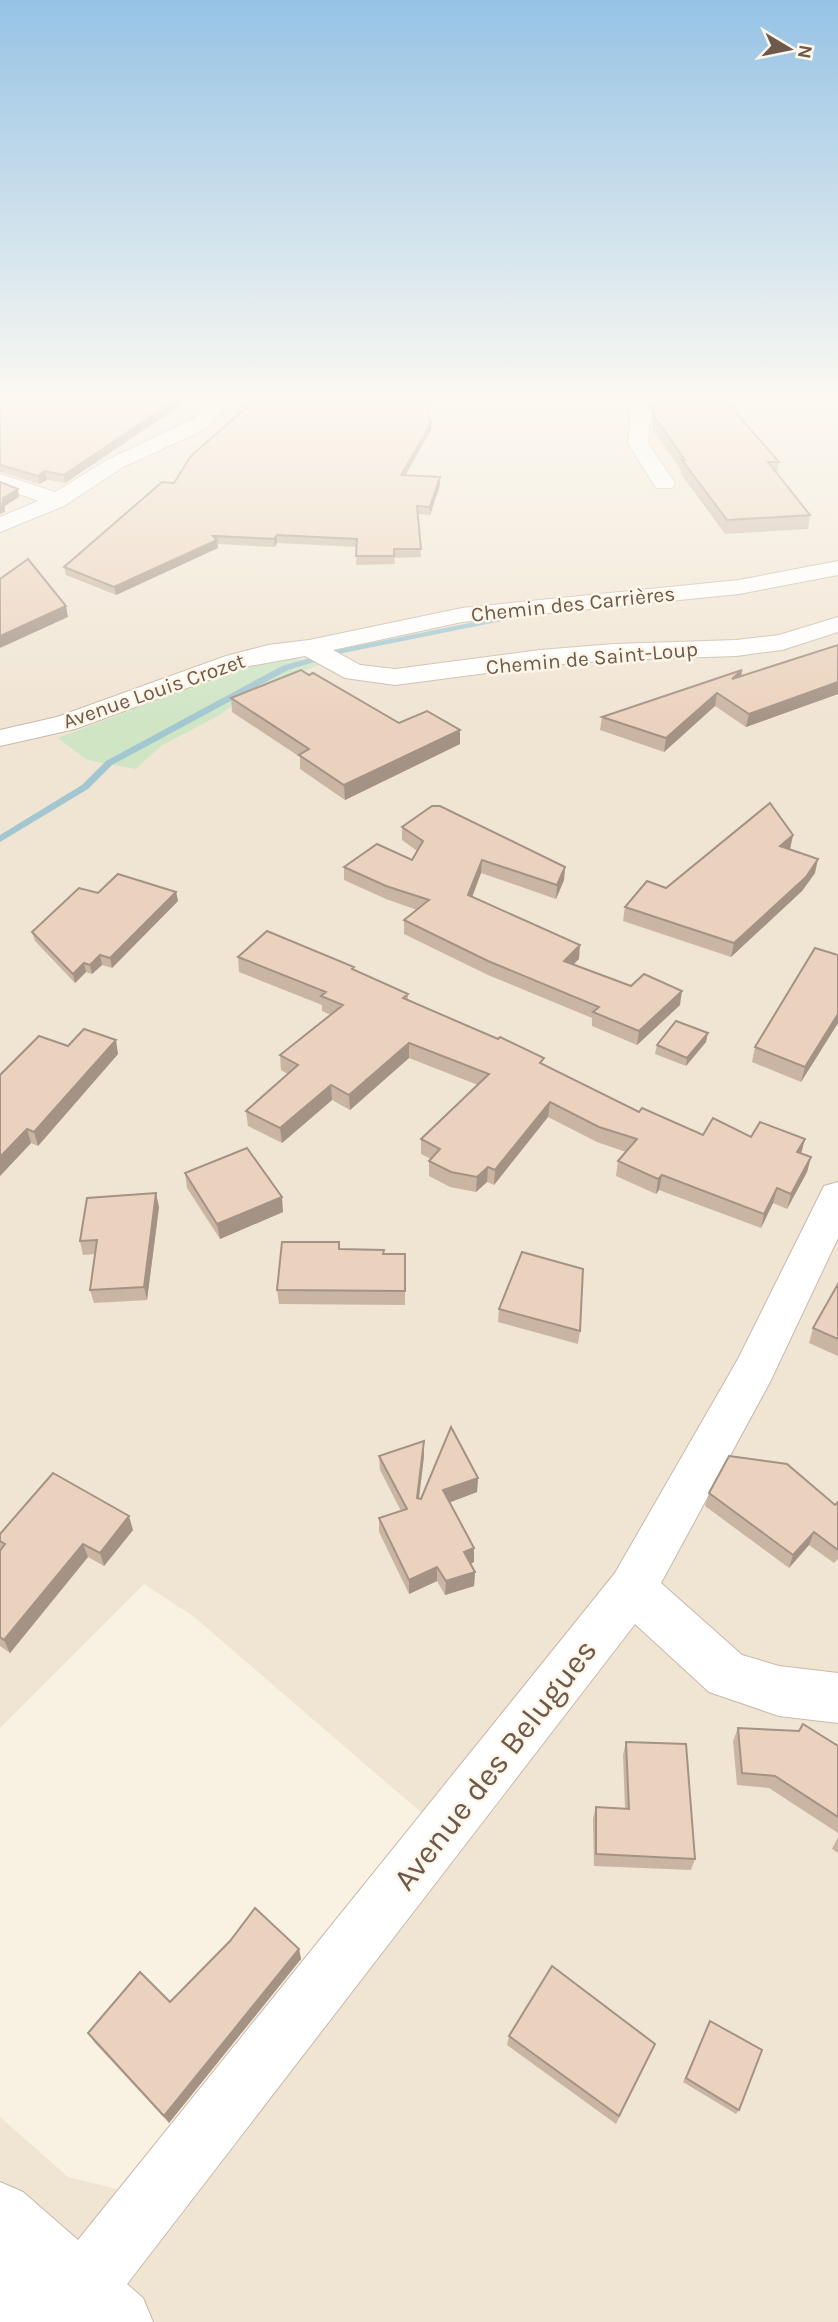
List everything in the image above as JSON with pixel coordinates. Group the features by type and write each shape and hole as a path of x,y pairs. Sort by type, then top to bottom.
{"street":[{"path":"0,525 41,507"},
{"name":"Chemin des Carrières","path":"319,655 462,615 739,587 838,569"},
{"name":"Chemin de Saint-Loup","path":"319,655 366,675 411,677 540,658 614,652 736,648 782,642 838,624"},
{"name":"Avenue Louis Crozet","path":"0,738 65,723 236,661 319,655"},
{"name":"Avenue des Belugues","path":"82,2311 328,1978 632,1589 755,1369 838,1196"},
{"path":"632,1589 727,1675 779,1691 838,1698"},
{"path":"0,2215 82,2311"},
{"path":"0,2277 82,2311"}],"shaded area":[{"path":"0,507 838,507 838,2322 0,2322 0,2117 68,2177 125,2191 424,1815 193,1616 144,1584 0,1728","holes":["319,664 250,694 218,716 161,746 136,769 59,738"]}],"green space":[{"path":"295,658 321,664 250,694 218,716 161,746 136,769 87,760 58,738 257,662"}],"building":[{"path":"133,507 417,507 421,549 394,549 394,556 356,556 357,539 277,535 274,539 213,536 217,540 114,587 64,567"},
{"path":"718,507 804,507 810,515 727,520"},
{"path":"28,559 66,606 0,636 0,579"},
{"path":"838,645 838,682 749,714 717,693 666,738 602,717 742,670 732,679"},
{"path":"301,670 309,675 313,673 399,723 427,711 460,730 344,785 299,755 309,749 231,698"},
{"path":"770,803 793,835 780,846 818,859 806,877 734,943 625,907 647,881 666,888"},
{"path":"432,806 440,806 565,867 557,885 482,860 468,895 580,945 564,961 631,986 644,974 682,991 639,1031 593,1012 599,1007 488,961 404,920 429,900 386,886 344,867 377,844 412,860 423,841 402,827"},
{"path":"118,874 176,892 110,958 100,955 90,965 84,963 73,974 32,932 79,888 98,893"},
{"path":"267,931 354,967 352,969 408,994 403,998 544,1058 540,1063 639,1112 642,1108 703,1135 713,1118 751,1137 760,1122 805,1139 797,1152 811,1157 791,1194 777,1188 764,1214 662,1175 658,1179 618,1161 637,1139 599,1127 550,1102 495,1170 488,1167 477,1177 451,1172 429,1161 440,1149 421,1139 489,1074 409,1043 349,1095 331,1085 280,1128 246,1111 298,1065 280,1055 343,1005 321,996 326,992 238,957"},
{"path":"815,948 838,955 838,1014 805,1067 755,1047"},
{"path":"676,1021 708,1033 687,1058 657,1045"},
{"path":"84,1029 116,1040 34,1132 27,1129 0,1157 0,1075 39,1036 68,1046"},
{"path":"247,1148 282,1197 217,1224 185,1173"},
{"path":"156,1193 144,1287 90,1290 97,1240 80,1241 87,1198"},
{"path":"282,1242 339,1242 339,1249 384,1250 383,1254 405,1254 405,1291 277,1290"},
{"path":"522,1252 583,1269 580,1331 499,1309"},
{"path":"838,1284 838,1339 813,1328"},
{"path":"451,1427 478,1478 443,1490 474,1548 464,1552 475,1572 446,1581 437,1567 409,1580 379,1518 407,1509 379,1456 424,1441 417,1498 421,1499"},
{"path":"729,1456 787,1464 835,1505 838,1502 838,1550 814,1532 793,1555 709,1493"},
{"path":"53,1473 129,1516 100,1553 83,1544 4,1640 0,1637 0,1551 5,1544 0,1541 0,1534"},
{"path":"803,1724 838,1746 838,1817 775,1776 742,1773 738,1728 799,1731"},
{"path":"626,1742 686,1744 695,1859 596,1854 596,1807 629,1809"},
{"path":"255,1908 299,1949 164,2116 88,2033 140,1972 170,2002 230,1941"},
{"path":"552,1966 655,2044 619,2116 509,2036"},
{"path":"710,2021 762,2050 739,2110 686,2078"}],"waterway":[{"path":"0,839 85,787 109,763 285,668 341,651 499,619"}]}
